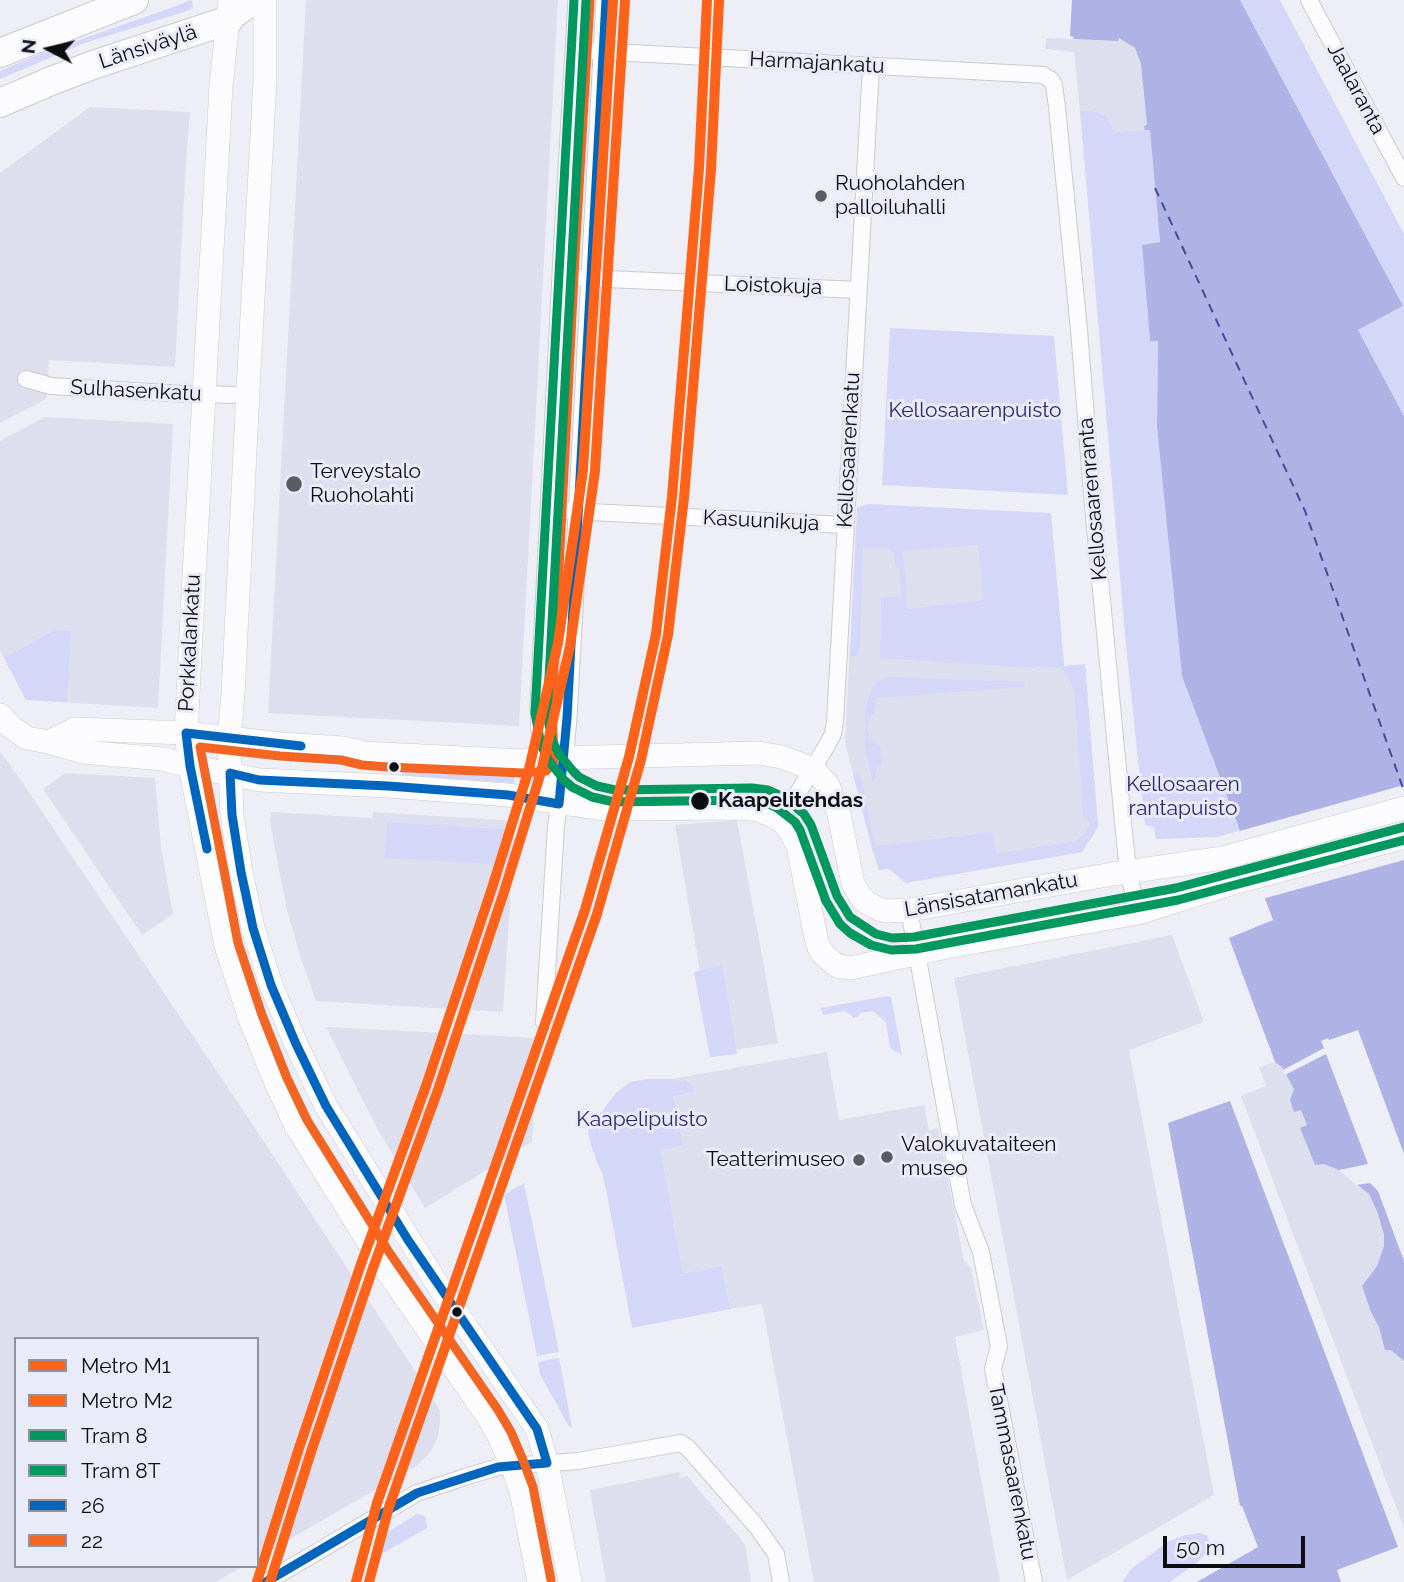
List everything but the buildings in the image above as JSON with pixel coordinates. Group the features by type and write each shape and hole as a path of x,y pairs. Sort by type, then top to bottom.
{"highway":[{"path":"0,53 134,0"},
{"name":"Länsiväylä","path":"0,103 229,10"}],"main road":[{"name":"Länsiväylä","path":"229,10 245,8 252,0"},
{"path":"265,0 264,91 229,739 232,815 241,872 253,928 271,985 326,1106 408,1240 537,1429 547,1463 570,1582"},
{"name":"Porkkalankatu","path":"229,10 221,86 186,733 190,766 226,946 250,1019 276,1083 296,1126 394,1282 500,1438 512,1465 525,1508 538,1582"},
{"path":"0,715 27,738 83,752 140,755 260,780 508,795 554,810 743,807 759,810 780,820"},
{"path":"48,742 75,729 186,733 343,748 364,753 523,761 758,753 782,757 813,769"},
{"name":"Länsisatamankatu","path":"813,769 821,776 832,795 839,814 853,884 861,897 873,906 880,910 896,912 1128,871 1223,858 1404,808"},
{"name":"Länsisatamankatu","path":"780,820 790,831 797,846 816,938 824,955 837,966 851,968 951,946 1138,913 1230,884 1404,837"}],"street":[{"path":"553,758 540,706 578,0"},
{"path":"544,1022 554,810 553,758 579,512 606,0"},
{"name":"Jaalaranta","path":"1308,0 1404,178"},
{"name":"Harmajankatu","path":"575,50 1043,75 1054,85"},
{"name":"Kellosaarenkatu","path":"780,820 833,734 835,722 871,66"},
{"name":"Kellosaarenranta","path":"1054,85 1128,871 1138,913"},
{"name":"Loistokuja","path":"562,277 858,290"},
{"name":"Sulhasenkatu","path":"26,379 51,386 247,395"},
{"name":"Kasuunikuja","path":"552,502 579,512 845,525"},
{"name":"Tammasaarenkatu","path":"909,910 963,1205 981,1252 999,1346 993,1370 1034,1582"},
{"path":"265,1582 417,1493 498,1467 578,1461 681,1443 757,1527 776,1554 781,1582"}],"shaded area":[{"path":"306,0 558,0 519,726 268,713"},
{"path":"1072,0 1240,0 1403,306 1358,330 1404,416 1404,1361 1391,1350 1385,1350 1379,1327 1362,1286 1377,1266 1384,1246 1384,1234 1377,1211 1369,1194 1339,1170 1324,1164 1315,1165 1300,1128 1307,1125 1301,1110 1294,1112 1290,1100 1294,1089 1282,1067 1275,1062 1229,938 1273,920 1182,676 1157,427 1158,341 1150,341 1142,245 1160,242 1150,130 1145,130 1144,126 1147,125 1141,64 1135,48 1119,38 1118,41 1073,39 1074,37 1070,36"},
{"path":"1046,38 1117,41 1119,38 1135,48 1141,64 1147,126 1145,130 1114,132 1107,116 1094,111 1080,111 1074,52 1045,49"},
{"path":"90,107 190,112 175,367 49,360 46,399 0,423 0,173"},
{"path":"45,417 173,424 158,708 26,700 0,651 0,441"},
{"path":"1051,513 1064,666 1085,664 1098,827 1082,852 997,867 873,852 845,742 856,525"},
{"path":"0,751 249,1119 429,1392 440,1411 440,1423 431,1451 416,1466 259,1557 259,1337 14,1337 14,1568 240,1568 216,1582 0,1582"},
{"path":"65,773 155,778 161,847 173,914 142,935 43,789"},
{"path":"271,812 373,818 373,812 515,821 503,1012 316,1001 287,910 270,821"},
{"path":"737,820 778,1043 714,1053 675,825"},
{"path":"1172,935 1204,1022 1129,1050 1214,1495 1067,1580 954,978"},
{"path":"326,1027 538,1038 532,1142 425,1208 378,1130"},
{"path":"827,1052 839,1120 924,1105 929,1130 938,1128 964,1261 971,1268 984,1330 955,1337 1000,1582 814,1582 762,1304 730,1309 722,1266 683,1273 661,1150 683,1146 671,1079"},
{"path":"1275,1062 1404,1154 1404,1528 1241,1096 1266,1086 1259,1067"},
{"path":"1230,1101 1398,1547 1337,1570 1341,1582 1197,1582 1258,1547 1240,1506 1168,1123"},
{"path":"679,1472 681,1478 687,1476 745,1544 751,1582 606,1582 590,1490"}],"green space":[{"path":"1240,0 1280,0 1404,234 1404,416 1358,330 1403,306"},
{"path":"192,1 193,8 190,10 85,43 0,79 0,71 9,67"},
{"name":"Kellosaaren rantapuisto","path":"1080,111 1094,111 1107,116 1114,132 1150,129 1160,243 1142,245 1150,341 1158,341 1157,427 1182,675 1239,831 1217,837 1156,839 1154,827 1145,825 1126,646"},
{"name":"Kellosaarenpuisto","path":"890,328 1054,336 1068,495 882,485"},
{"path":"867,504 1051,513 1064,666 1085,664 1098,827 1082,852 906,883 889,869 879,870 853,774 860,774 875,846 993,832 996,852 999,853 1076,841 1086,832 1090,823 1083,817 1074,691 1062,668 880,658 881,598 901,596 899,568 896,568 894,554 889,548 863,548 860,649 859,655 850,657 857,508","holes":["978,545 983,600 908,609 903,551"]},
{"path":"55,630 71,631 67,702 26,700 4,658"},
{"path":"889,677 1024,682 1025,687 876,698 876,710 870,718 867,730 872,741 880,745 882,763 877,768 873,784 865,748 865,713 873,687 877,682"},
{"path":"403,766 514,772 514,783 404,776"},
{"path":"387,822 512,830 509,865 384,858"},
{"path":"722,965 737,1054 710,1057 694,972"},
{"path":"891,997 902,1055 890,1048 886,1022 873,1011 860,1013 854,1018 845,1011 823,1015 821,1008"},
{"name":"Kaapelipuisto","path":"671,1079 682,1083 684,1080 693,1086 693,1092 674,1096 683,1146 661,1150 683,1273 722,1266 730,1309 632,1328 603,1176 588,1133 615,1094 630,1082"},
{"path":"524,1183 559,1352 537,1356 504,1195"},
{"path":"559,1358 572,1427 569,1427 540,1374 538,1362"},
{"path":"417,1514 426,1518 427,1528 383,1553 375,1540"},
{"path":"1199,1533 1207,1535 1209,1540 1205,1554 1170,1582 1122,1582 1131,1569 1169,1541"}],"pier":[{"path":"1404,785 1404,860 1262,899 1236,832"},
{"path":"1358,1030 1404,1154 1404,1261 1378,1191 1370,1183 1356,1185 1339,1170 1368,1164 1326,1054 1285,1075 1283,1070 1324,1048 1321,1041"}],"ferry route":[{"path":"1155,188 1305,511 1404,791"}],"metro line":[{"name":"M1","path":"257,1582 361,1264 426,1086 492,888 529,769 558,643 583,470 613,0"},
{"name":"M1","path":"356,1582 377,1503 585,910 629,757 656,634 672,497 699,168 707,0"},
{"name":"M2","path":"270,1582 373,1268 438,1090 504,892 541,772 570,646 595,471 625,1"},
{"name":"M2","path":"369,1582 389,1507 597,914 641,760 668,635 684,498 711,169 719,1"}],"tram line":[{"name":"8T","path":"574,0 535,713 541,745 549,761 564,780 592,797 614,802 751,800 765,802 777,808 795,822 800,830 826,901 840,924 871,945 891,950 916,949 1178,900 1404,840"},
{"name":"8","path":"586,0 547,714 552,740 573,771 597,786 615,790 752,788 768,790 784,797 804,814 811,825 837,896 850,917 876,934 892,938 914,937 1176,888 1404,827"}],"transit line":[{"name":"26","path":"266,1582 417,1493 498,1467 547,1463 537,1429 408,1240 326,1106 296,1044 271,985 253,928 232,815 230,773 259,780 508,795 559,804 567,718 606,0"},
{"name":"22","path":"551,1580 533,1487 511,1432 389,1252 307,1120 287,1078 238,943 200,747 388,767 523,773 546,771 553,764 552,706 590,1"},
{"name":"26","path":"207,849 186,733 301,746"}],"place":[{"name":"Ruoholahden palloiluhalli","path":"821,196"},
{"name":"Terveystalo Ruoholahti","path":"294,484"},
{"name":"Kaapelitehdas","path":"700,801"},
{"name":"Valokuvataiteen museo","path":"887,1157"},
{"name":"Teatterimuseo","path":"859,1160"}]}
